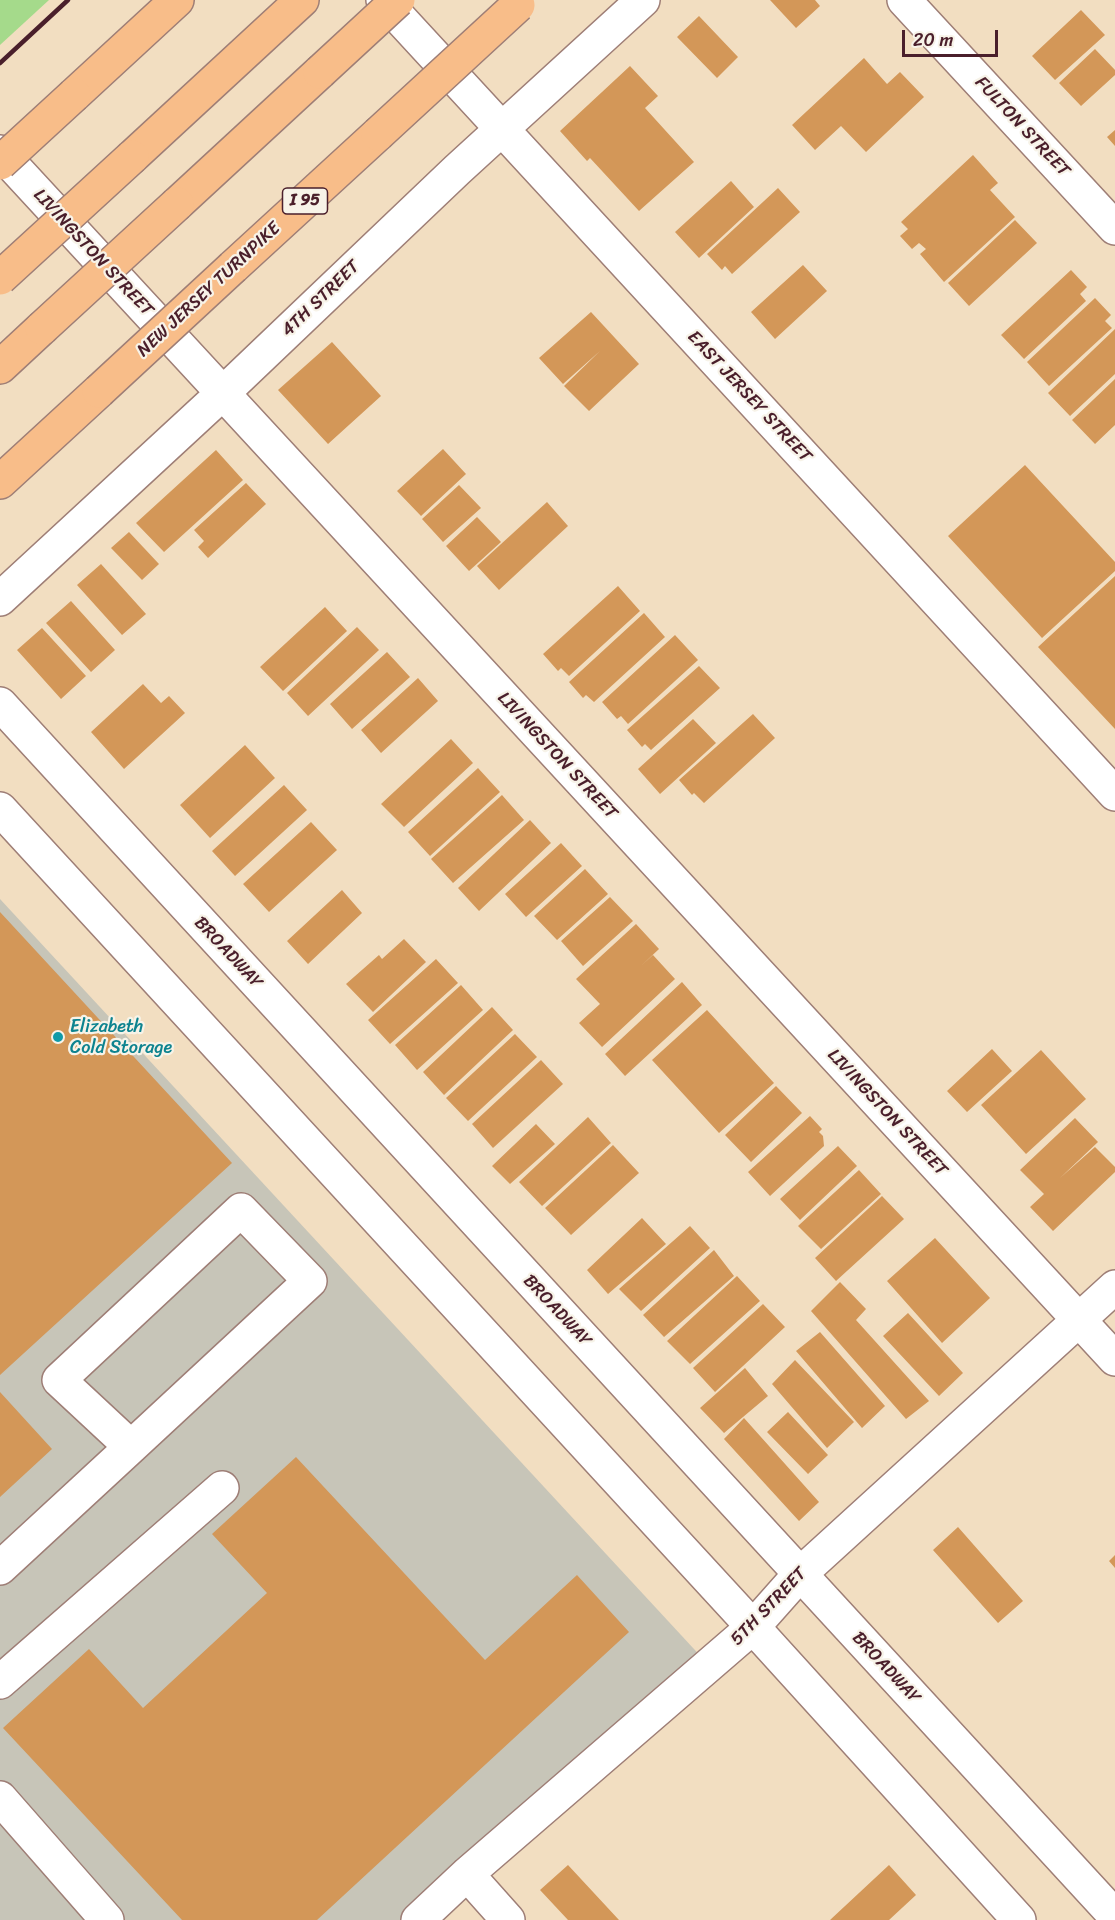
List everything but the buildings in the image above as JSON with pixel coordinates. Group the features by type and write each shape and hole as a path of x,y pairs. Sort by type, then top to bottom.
{"highway":[{"path":"0,163 177,0"},
{"path":"0,278 302,0"},
{"path":"0,367 398,0"},
{"name":"NEW JERSEY TURNPIKE","path":"0,482 521,2"}],"street":[{"name":"EAST JERSEY STREET","path":"383,0 1115,794"},
{"name":"4TH STREET","path":"0,599 223,393 501,129 643,0"},
{"name":"FULTON STREET","path":"904,0 1115,228"},
{"name":"LIVINGSTON STREET","path":"0,152 1115,1359"},
{"name":"BROADWAY","path":"0,704 1115,1916"},
{"path":"0,809 753,1627 1019,1920"},
{"path":"0,1568 310,1281 242,1210 59,1380 130,1447"},
{"name":"5TH STREET","path":"418,1920 467,1874 753,1627 800,1574 1115,1287"},
{"path":"0,1682 222,1488"},
{"path":"0,1798 107,1920"},
{"path":"467,1874 508,1920"}],"shaded area":[{"path":"0,899 706,1662 419,1920 0,1920"}],"green space":[{"path":"0,0 49,0 0,45"}],"railway":[{"path":"0,63 68,0"}],"place":[{"name":"Elizabeth Cold Storage","path":"58,1037"}]}
